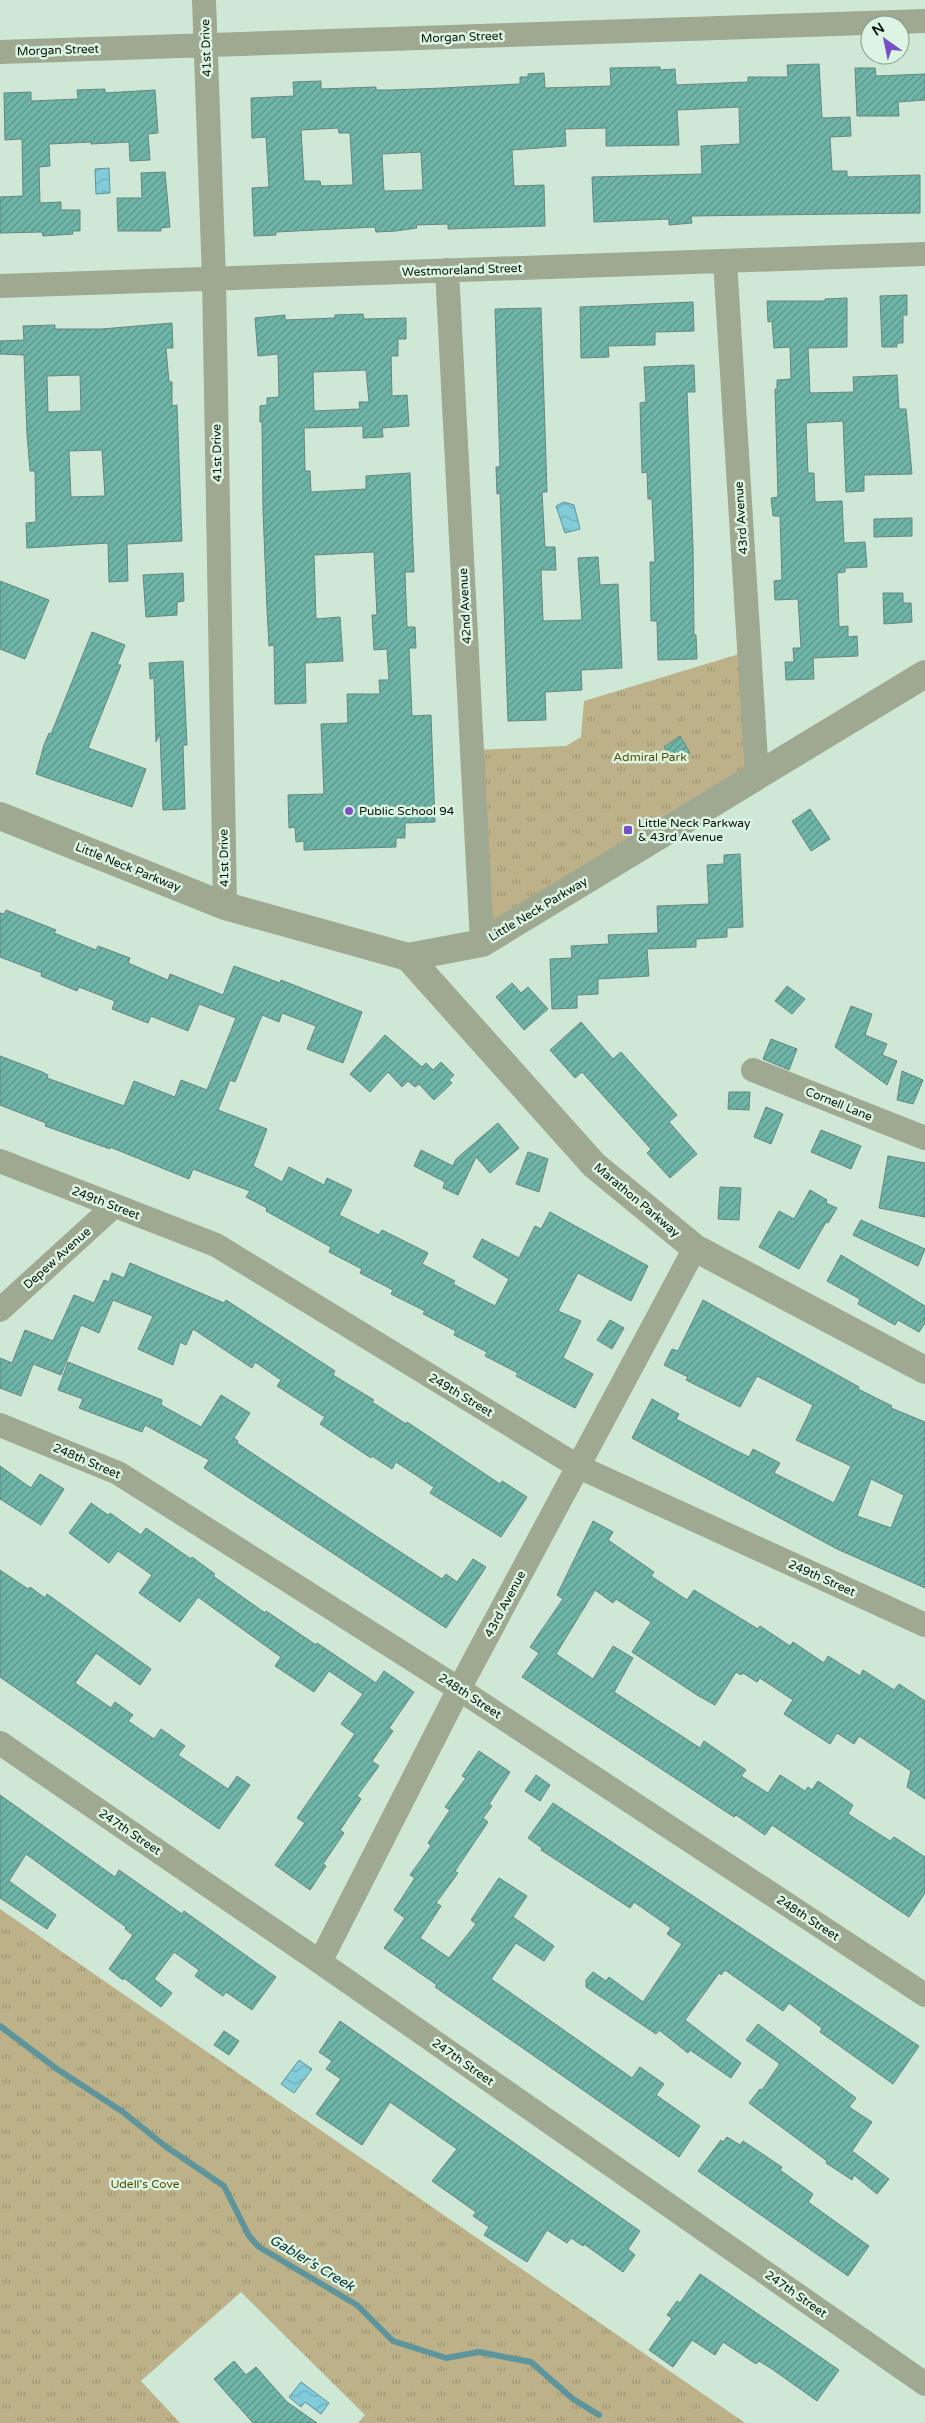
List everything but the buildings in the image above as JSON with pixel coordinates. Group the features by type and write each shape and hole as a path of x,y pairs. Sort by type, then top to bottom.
{"street":[{"name":"41st Drive","path":"204,0 214,278 225,906"},
{"name":"Morgan Street","path":"0,52 925,21"},
{"name":"Westmoreland Street","path":"0,286 925,254"},
{"name":"43rd Avenue","path":"725,261 757,776"},
{"name":"42nd Avenue","path":"447,270 482,943"},
{"name":"Little Neck Parkway","path":"0,816 225,906 408,957 482,943 925,674"},
{"name":"Marathon Parkway","path":"408,957 594,1165 695,1248 925,1370"},
{"name":"Cornell Lane","path":"753,1070 925,1138"},
{"name":"249th Street","path":"0,1161 216,1245 579,1467 925,1625"},
{"name":"Depew Avenue","path":"0,1310 114,1206"},
{"name":"43rd Avenue","path":"320,1962 459,1689 695,1248"},
{"name":"248th Street","path":"0,1425 118,1472 459,1689 925,1995"},
{"name":"247th Street","path":"0,1743 320,1962 925,2384"}],"green space":[{"name":"Admiral Park","path":"749,651 757,776 482,943 472,750 566,746 581,737 584,701"},
{"name":"Udell's Cove","path":"0,1909 745,2423 358,2423 365,2415 241,2292 141,2381 180,2423 0,2423"}],"water":[{"path":"109,168 110,193 96,194 95,169"},
{"path":"564,502 574,505 580,529 565,533 556,506"},
{"path":"299,2060 312,2069 294,2093 281,2084"},
{"path":"301,2382 329,2403 321,2414 305,2402 301,2407 289,2397"}],"waterway":[{"name":"Gabler’s Creek","path":"0,2026 57,2069 123,2112 165,2146 224,2186 249,2236 259,2247 357,2305 393,2341 446,2358 479,2352 531,2362 573,2399 599,2415"}],"place":[{"name":"Public School 94","path":"349,811"},
{"name":"Little Neck Parkway & 43rd Avenue","path":"628,830"}]}
